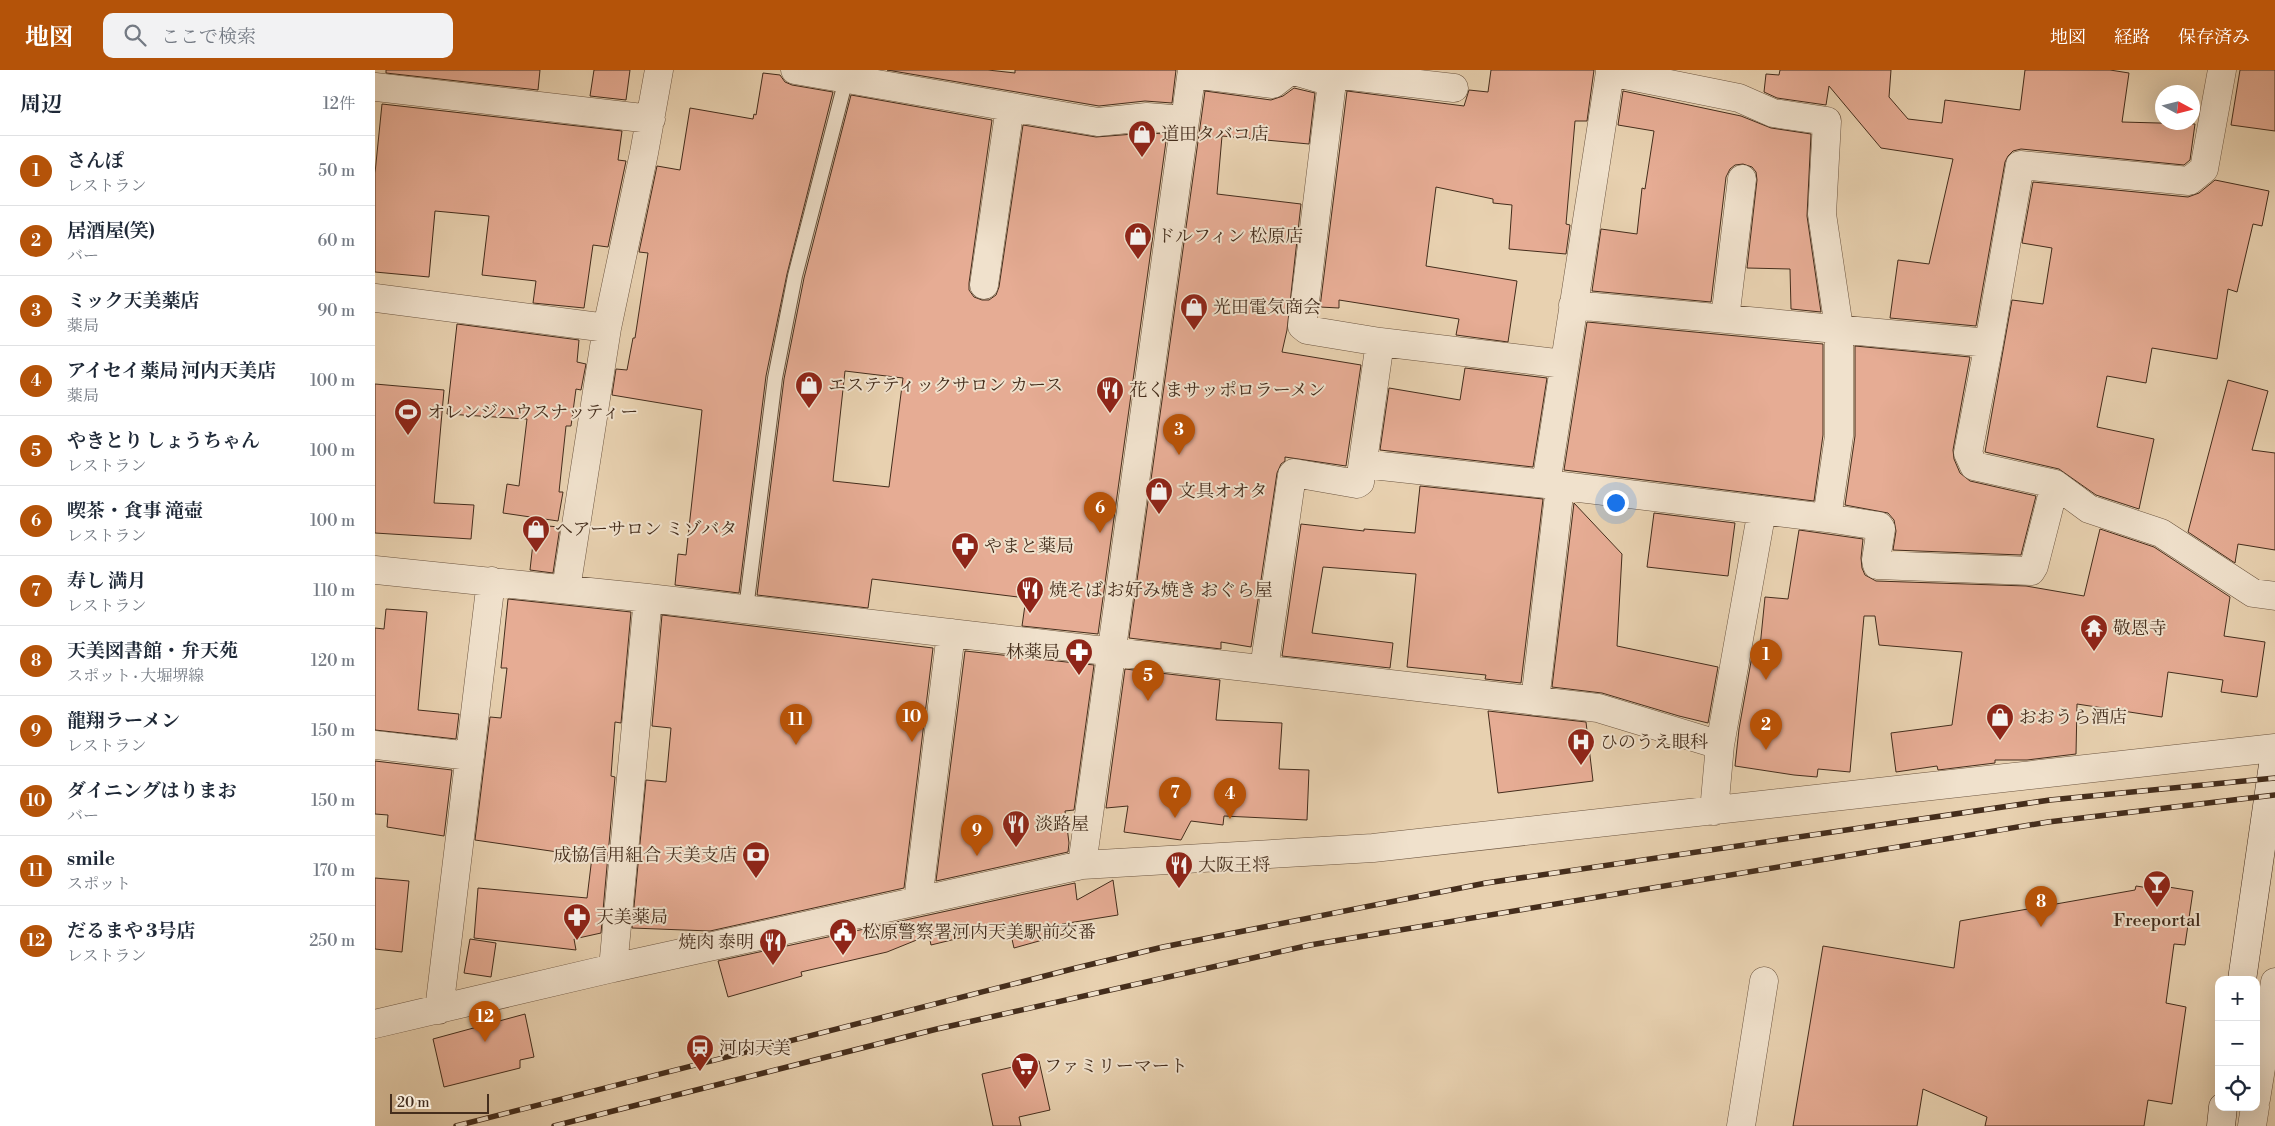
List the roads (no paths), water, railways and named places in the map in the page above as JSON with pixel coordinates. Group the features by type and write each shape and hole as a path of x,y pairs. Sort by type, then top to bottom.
{"street":[{"path":"566,589 607,328 651,119 659,70"},
{"path":"1082,865 1192,72 1273,84 1291,70 1332,82"},
{"path":"2222,70 2204,169 2189,181 2020,165 1968,454 1974,466 2055,484 2089,509 2161,533 2253,593 2275,596"},
{"path":"802,71 1098,122 1147,118 1185,120"},
{"path":"1535,701 1564,364 1610,71 1739,98 1773,113 1827,121 1822,214 1839,328 1839,436 1827,518"},
{"path":"1454,88 1342,75 1332,82 1303,329 1380,342 1564,364"},
{"path":"375,87 651,119"},
{"path":"984,285 1010,107"},
{"path":"1725,319 1742,180"},
{"path":"375,298 607,328"},
{"path":"1573,305 1989,342"},
{"path":"1264,669 1292,475 1293,473 1357,484 1360,482 1380,342"},
{"path":"1363,464 1762,510 1879,526 1881,529 1876,560 1877,565 2031,571 2034,566 2055,484"},
{"path":"1714,811 1720,745 1762,510"},
{"path":"375,570 746,609 1598,708 1720,745"},
{"path":"439,1010 491,581"},
{"path":"613,968 648,598"},
{"path":"918,901 951,633"},
{"path":"375,745 470,756"},
{"path":"375,1024 613,968 1082,865 1373,848 2275,749 2267,865 2243,976"},
{"path":"1741,1126 1764,981"},
{"path":"2260,1075 2275,982"},
{"path":"2221,1126 2223,1111"},
{"path":"2252,1126 2254,1111"}],"lane":[{"path":"746,609 775,378 795,276 846,79"}],"railway":[{"path":"456,1126 1163,947 1486,883 2050,800 2275,778"},
{"path":"554,1126 937,1029 1310,945 2048,822 2275,795"}],"place":[{"name":"道田タバコ店","path":"1142,158"},
{"name":"ドルフィン 松原店","path":"1138,260"},
{"name":"光田電気商会","path":"1194,331"},
{"name":"エステティックサロン カース","path":"809,409"},
{"name":"花くまサッポロラーメン","path":"1110,414"},
{"name":"オレンジハウスナッティー","path":"408,436"},
{"name":"ミック天美薬店","path":"1179,455"},
{"name":"文具オオタ","path":"1159,515"},
{"name":"喫茶・食事 滝壺","path":"1100,533"},
{"name":"ヘアーサロン ミゾバタ","path":"536,553"},
{"name":"やまと薬局","path":"965,570"},
{"name":"焼そば お好み焼き おぐら屋","path":"1030,614"},
{"name":"敬恩寺","path":"2094,652"},
{"name":"林薬局","path":"1079,676"},
{"name":"さんぽ","path":"1766,680"},
{"name":"やきとり しょうちゃん","path":"1148,701"},
{"name":"おおうら酒店","path":"2000,741"},
{"name":"ダイニングはりまお","path":"912,742"},
{"name":"smile","path":"796,745"},
{"name":"居酒屋(笑)","path":"1766,750"},
{"name":"ひのうえ眼科","path":"1581,766"},
{"name":"寿し 満月","path":"1175,818"},
{"name":"アイセイ薬局 河内天美店","path":"1230,819"},
{"name":"淡路屋","path":"1016,848"},
{"name":"龍翔ラーメン","path":"977,856"},
{"name":"成協信用組合 天美支店","path":"756,879"},
{"name":"大阪王将","path":"1179,889"},
{"name":"Freeportal","path":"2157,908"},
{"name":"天美図書館・弁天苑","path":"2041,927"},
{"name":"天美薬局","path":"577,941"},
{"name":"松原警察署河内天美駅前交番","path":"843,956"},
{"name":"焼肉 泰明","path":"773,966"},
{"name":"だるまや 3号店","path":"485,1042"},
{"name":"河内天美","path":"700,1072"},
{"name":"ファミリーマート","path":"1025,1090"}]}
